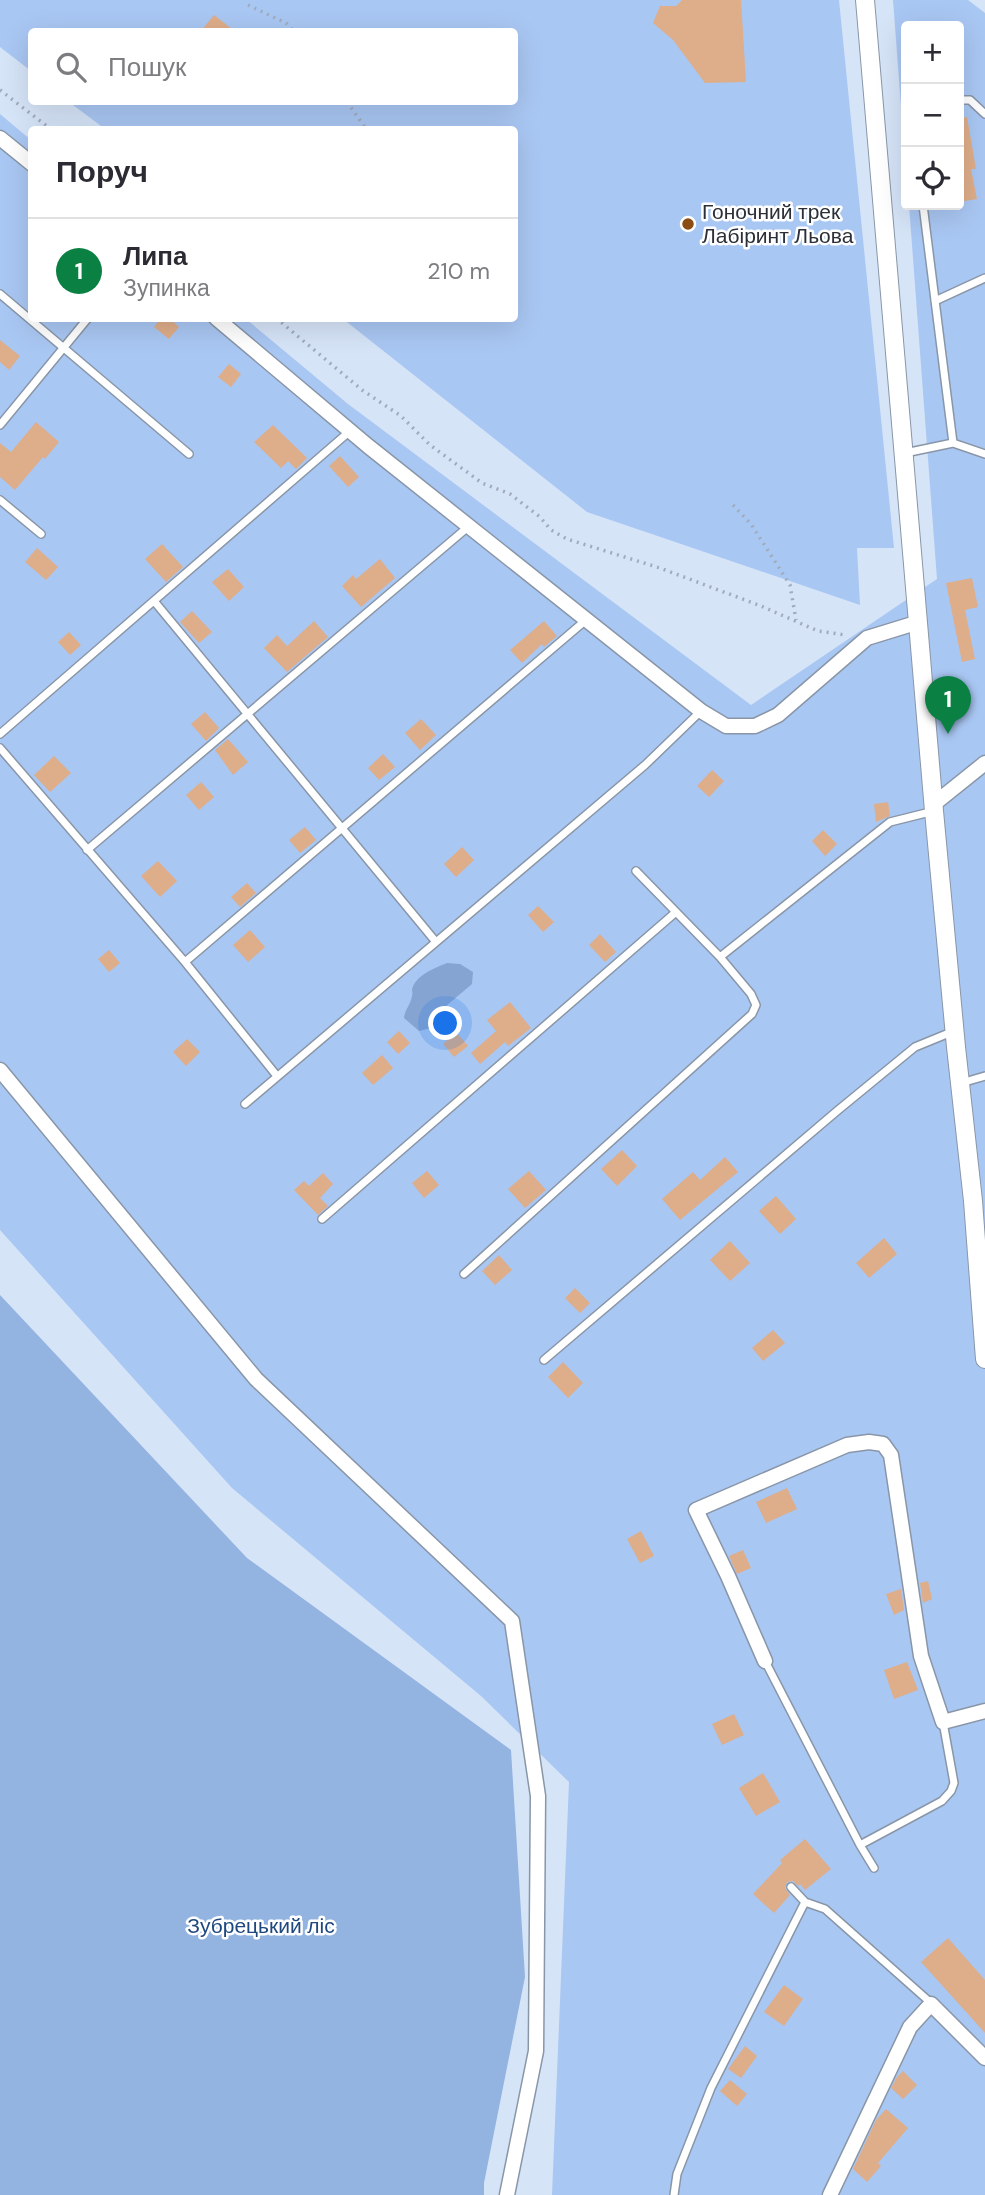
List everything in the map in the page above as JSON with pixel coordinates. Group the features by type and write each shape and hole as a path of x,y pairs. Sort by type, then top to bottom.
{"street":[{"path":"865,0 934,807 973,1200 985,1359"},
{"path":"0,138 28,161"},
{"path":"221,322 350,431 586,620 701,711 726,726 755,726 778,715 867,638 919,622"},
{"path":"934,807 985,762"},
{"path":"0,1070 256,1379 512,1622 538,1796 537,2037 507,2195"},
{"path":"765,1661 696,1510 847,1445 869,1442 883,1444 891,1455 920,1656 943,1722 985,1711"},
{"path":"830,2195 910,2027 931,2004 985,2058"}],"lane":[{"path":"964,100 970,100 985,114"},
{"path":"924,210 953,443"},
{"path":"935,301 985,278"},
{"path":"0,294 28,318"},
{"path":"33,322 189,454"},
{"path":"0,425 85,322"},
{"path":"0,734 350,431"},
{"path":"904,453 953,443 985,454"},
{"path":"0,500 41,534"},
{"path":"87,850 469,526"},
{"path":"154,601 436,942"},
{"path":"184,962 586,620"},
{"path":"245,1104 645,765 701,711"},
{"path":"0,748 184,962 277,1076"},
{"path":"720,957 890,822 934,807"},
{"path":"464,1274 752,1014 756,1004 751,993 720,957 636,871"},
{"path":"322,1219 676,912"},
{"path":"544,1360 915,1047 955,1031"},
{"path":"960,1084 985,1076"},
{"path":"765,1661 874,1868"},
{"path":"860,1845 942,1801 951,1791 954,1783 943,1722"},
{"path":"791,1887 805,1902 825,1909 931,2004"},
{"path":"674,2195 677,2174 711,2088 805,1902"}],"path":[{"path":"248,5 291,28"},
{"path":"0,90 47,126"},
{"path":"349,105 364,126"},
{"path":"281,322 362,390 401,416 430,445 482,483 510,494 540,517 551,530 568,539 660,568 818,631 867,638"},
{"path":"733,505 751,524 790,585 796,621"}],"shaded area":[{"name":"Гоночний трек Лабіринт Льова","path":"0,0 839,0 894,548 857,548 860,605 587,512 347,322 518,322 518,126 101,126 73,105 518,105 518,28 28,28 28,69 0,47"},
{"path":"893,0 968,0 985,13 985,2195 552,2195 569,1782 481,1696 232,1488 0,1230 0,114 28,137 28,322 250,322 348,404 751,705 937,579 909,210 964,210 964,21 901,21 901,106"},
{"path":"447,963 460,964 473,972 472,984 446,1006 431,1028 419,1031 404,1018 414,985 426,973"}],"green space":[{"name":"Зубрецький ліс","path":"0,1295 247,1558 511,1750 525,1977 484,2183 484,2195 0,2195"}],"building":[{"path":"682,0 741,0 746,82 705,83 673,40 653,23 660,6 676,6"},
{"path":"214,15 231,28 203,28"},
{"path":"964,117 967,117 976,169 971,169 977,199 964,201 964,147"},
{"path":"158,322 173,322 179,327 169,339 154,327"},
{"path":"0,340 20,356 9,370 0,362"},
{"path":"229,364 241,374 231,387 218,377"},
{"path":"36,422 59,442 15,490 0,477 0,443 11,452"},
{"path":"273,425 307,458 296,469 288,461 281,468 254,442"},
{"path":"340,456 359,477 348,487 329,466"},
{"path":"162,544 183,567 166,582 145,559"},
{"path":"37,548 58,567 46,580 25,562"},
{"path":"380,559 395,578 361,607 342,586 353,575 356,579"},
{"path":"228,569 244,587 229,601 212,582"},
{"path":"972,578 978,607 965,610 975,659 962,662 946,583"},
{"path":"192,611 212,632 199,643 180,622"},
{"path":"314,621 328,637 287,672 264,648 277,635 287,646"},
{"path":"544,621 557,636 544,647 542,644 522,663 510,650"},
{"path":"69,632 81,645 70,655 58,642"},
{"path":"205,712 219,728 206,741 191,724"},
{"path":"421,719 436,735 420,750 405,733"},
{"path":"228,739 248,762 233,775 215,750"},
{"path":"383,754 395,767 379,780 368,768"},
{"path":"54,756 71,773 50,792 34,775"},
{"path":"712,770 724,781 709,797 697,786"},
{"path":"201,782 214,797 199,810 186,795"},
{"path":"888,802 890,816 876,822 874,804"},
{"path":"305,827 316,840 300,853 289,840"},
{"path":"823,830 837,844 825,856 812,841"},
{"path":"462,847 474,860 456,877 444,864"},
{"path":"158,861 177,881 160,897 141,876"},
{"path":"247,883 256,893 240,907 231,897"},
{"path":"538,906 554,922 543,932 528,915"},
{"path":"250,930 265,947 248,962 233,945"},
{"path":"600,934 616,952 605,962 589,945"},
{"path":"109,950 120,963 109,972 98,959"},
{"path":"510,1002 531,1028 508,1046 505,1042 480,1064 471,1053 496,1031 487,1020"},
{"path":"399,1031 410,1043 398,1054 387,1042"},
{"path":"456,1032 468,1046 454,1057 443,1044"},
{"path":"187,1039 200,1052 186,1066 173,1052"},
{"path":"382,1055 393,1068 373,1085 362,1073"},
{"path":"622,1150 637,1166 617,1186 601,1169"},
{"path":"725,1157 738,1172 680,1220 662,1199 693,1172 700,1180"},
{"path":"427,1171 439,1185 424,1198 412,1183"},
{"path":"529,1171 546,1190 525,1208 508,1189"},
{"path":"323,1173 333,1184 320,1198 328,1206 318,1215 294,1190 304,1181 309,1186"},
{"path":"776,1196 796,1219 780,1234 759,1211"},
{"path":"884,1238 897,1254 869,1278 856,1263"},
{"path":"730,1241 750,1263 730,1281 710,1260"},
{"path":"499,1255 512,1270 495,1285 482,1271"},
{"path":"575,1288 590,1303 580,1313 565,1298"},
{"path":"773,1330 785,1343 763,1361 752,1348"},
{"path":"563,1362 583,1383 568,1398 548,1377"},
{"path":"787,1488 797,1509 766,1523 756,1502"},
{"path":"641,1531 654,1556 640,1563 627,1539"},
{"path":"743,1550 751,1568 737,1574 729,1556"},
{"path":"928,1581 932,1599 923,1603 920,1583"},
{"path":"901,1589 904,1610 894,1615 886,1594"},
{"path":"907,1662 918,1690 894,1699 884,1670"},
{"path":"734,1714 744,1735 722,1745 712,1724"},
{"path":"763,1773 780,1802 756,1816 739,1788"},
{"path":"805,1839 831,1869 805,1890 800,1884 798,1886 793,1881 787,1882 785,1888 790,1895 774,1913 753,1894 782,1863 780,1860"},
{"path":"948,1938 985,1980 985,2033 921,1962"},
{"path":"784,1985 803,1999 784,2026 764,2012"},
{"path":"745,2046 757,2056 741,2078 728,2069"},
{"path":"903,2071 917,2085 903,2099 891,2088"},
{"path":"730,2080 747,2094 737,2106 720,2091"},
{"path":"886,2109 908,2128 878,2163 881,2166 867,2182 853,2169 876,2120"}],"place":[{"name":"Гоночний трек Лабіринт Льова","path":"688,224"},
{"name":"Липа","path":"948,734"}]}
